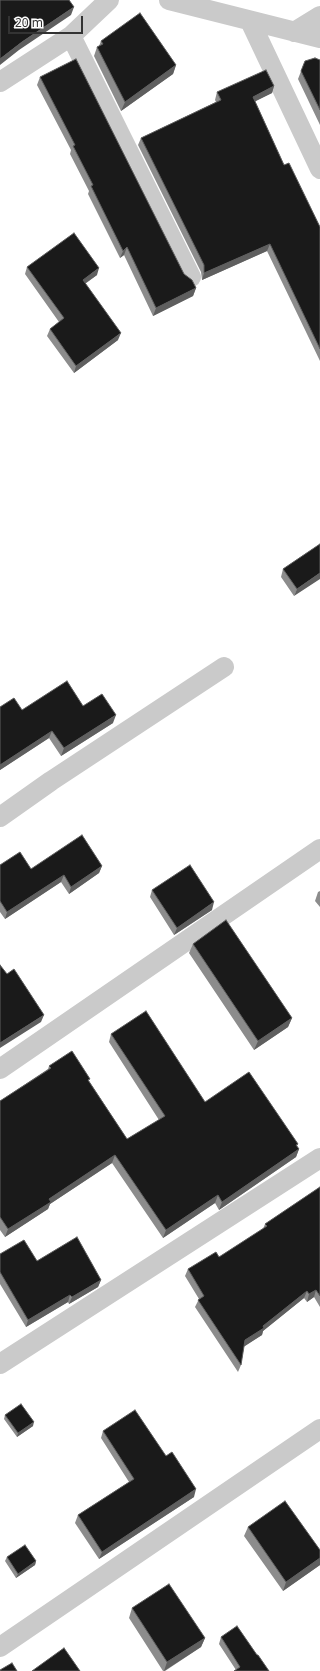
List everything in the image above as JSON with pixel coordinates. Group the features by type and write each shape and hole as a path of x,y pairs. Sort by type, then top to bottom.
{"street":[{"path":"0,82 71,36 109,0"},
{"path":"169,0 320,38"},
{"path":"294,32 320,16"},
{"path":"250,21 320,169"},
{"path":"71,36 192,277"},
{"path":"0,817 51,780 224,667"},
{"path":"0,1069 320,849"},
{"path":"0,1364 320,1158"},
{"path":"0,1646 320,1429"}],"building":[{"path":"0,0 69,0 74,7 22,42 0,59"},
{"path":"140,13 176,65 125,102 97,47 103,44 101,41"},
{"path":"315,58 320,60 320,110 301,71 305,61"},
{"path":"76,59 184,274 192,280 196,288 156,308 127,247 123,251 91,186 93,185 73,146 75,145 40,77"},
{"path":"266,70 274,86 253,97 284,165 289,163 320,227 320,349 270,244 204,273 204,265 141,138 221,100 217,92"},
{"path":"74,233 99,268 83,280 121,333 76,366 50,329 64,318 27,267"},
{"path":"320,544 320,573 297,589 283,569"},
{"path":"67,681 83,706 102,694 116,715 64,748 52,731 0,765 0,707 14,698 22,710"},
{"path":"82,835 102,866 71,887 64,875 7,912 0,901 0,865 20,852 31,869"},
{"path":"190,865 214,902 177,928 152,890"},
{"path":"226,920 292,1018 258,1041 193,944"},
{"path":"0,965 7,974 14,969 44,1015 0,1043"},
{"path":"146,1011 205,1102 249,1072 298,1144 296,1145 299,1149 222,1202 218,1195 166,1230 115,1155 49,1199 51,1202 8,1229 0,1217 0,1101 51,1068 49,1066 72,1051 90,1079 88,1080 127,1139 165,1116 111,1034"},
{"path":"320,1187 320,1296 316,1290 309,1294 307,1291 263,1326 264,1328 245,1340 241,1365 198,1300 204,1296 188,1269 216,1252 219,1257 267,1226 265,1224"},
{"path":"77,1237 101,1280 72,1297 70,1295 28,1320 0,1272 0,1254 24,1240 37,1261"},
{"path":"21,1404 34,1422 18,1433 5,1415"},
{"path":"135,1410 166,1456 172,1452 196,1489 102,1552 78,1515 134,1479 103,1431"},
{"path":"285,1501 320,1550 320,1558 286,1582 248,1527"},
{"path":"25,1545 36,1561 18,1574 7,1557"},
{"path":"169,1584 205,1638 167,1662 132,1608"},
{"path":"237,1626 269,1671 234,1671 240,1667 221,1637"},
{"path":"64,1648 80,1671 32,1671"},
{"path":"12,1663 17,1671 0,1671 0,1670"}]}
